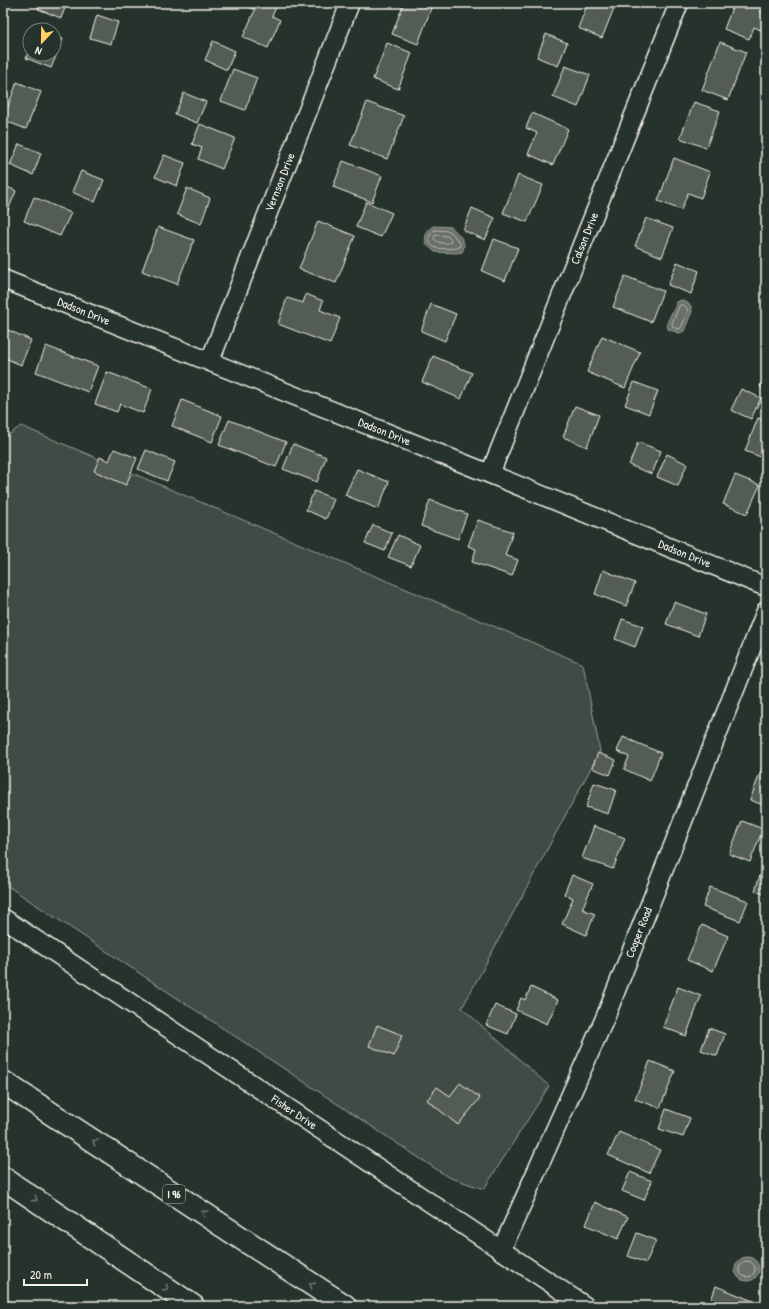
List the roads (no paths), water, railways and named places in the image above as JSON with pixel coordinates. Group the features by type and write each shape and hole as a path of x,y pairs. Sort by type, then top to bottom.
{"highway":[{"name":"I 96","path":"3,1082 345,1306"},
{"path":"3,1178 194,1306"}],"street":[{"name":"Vernson Drive","path":"210,361 350,3"},
{"name":"Calson Drive","path":"490,474 679,3"},
{"name":"Dadson Drive","path":"3,279 490,474 766,587"},
{"name":"Cooper Road","path":"501,1251 605,1018 766,611"},
{"name":"Fisher Drive","path":"3,918 585,1306"}],"water":[{"path":"433,226 452,227 463,241 464,248 462,252 435,252 426,244 426,234"},
{"path":"681,300 691,306 692,311 684,331 679,333 668,329 667,323 677,302"},
{"path":"742,1257 752,1257 759,1264 759,1274 752,1281 742,1281 735,1274 735,1264"}]}
